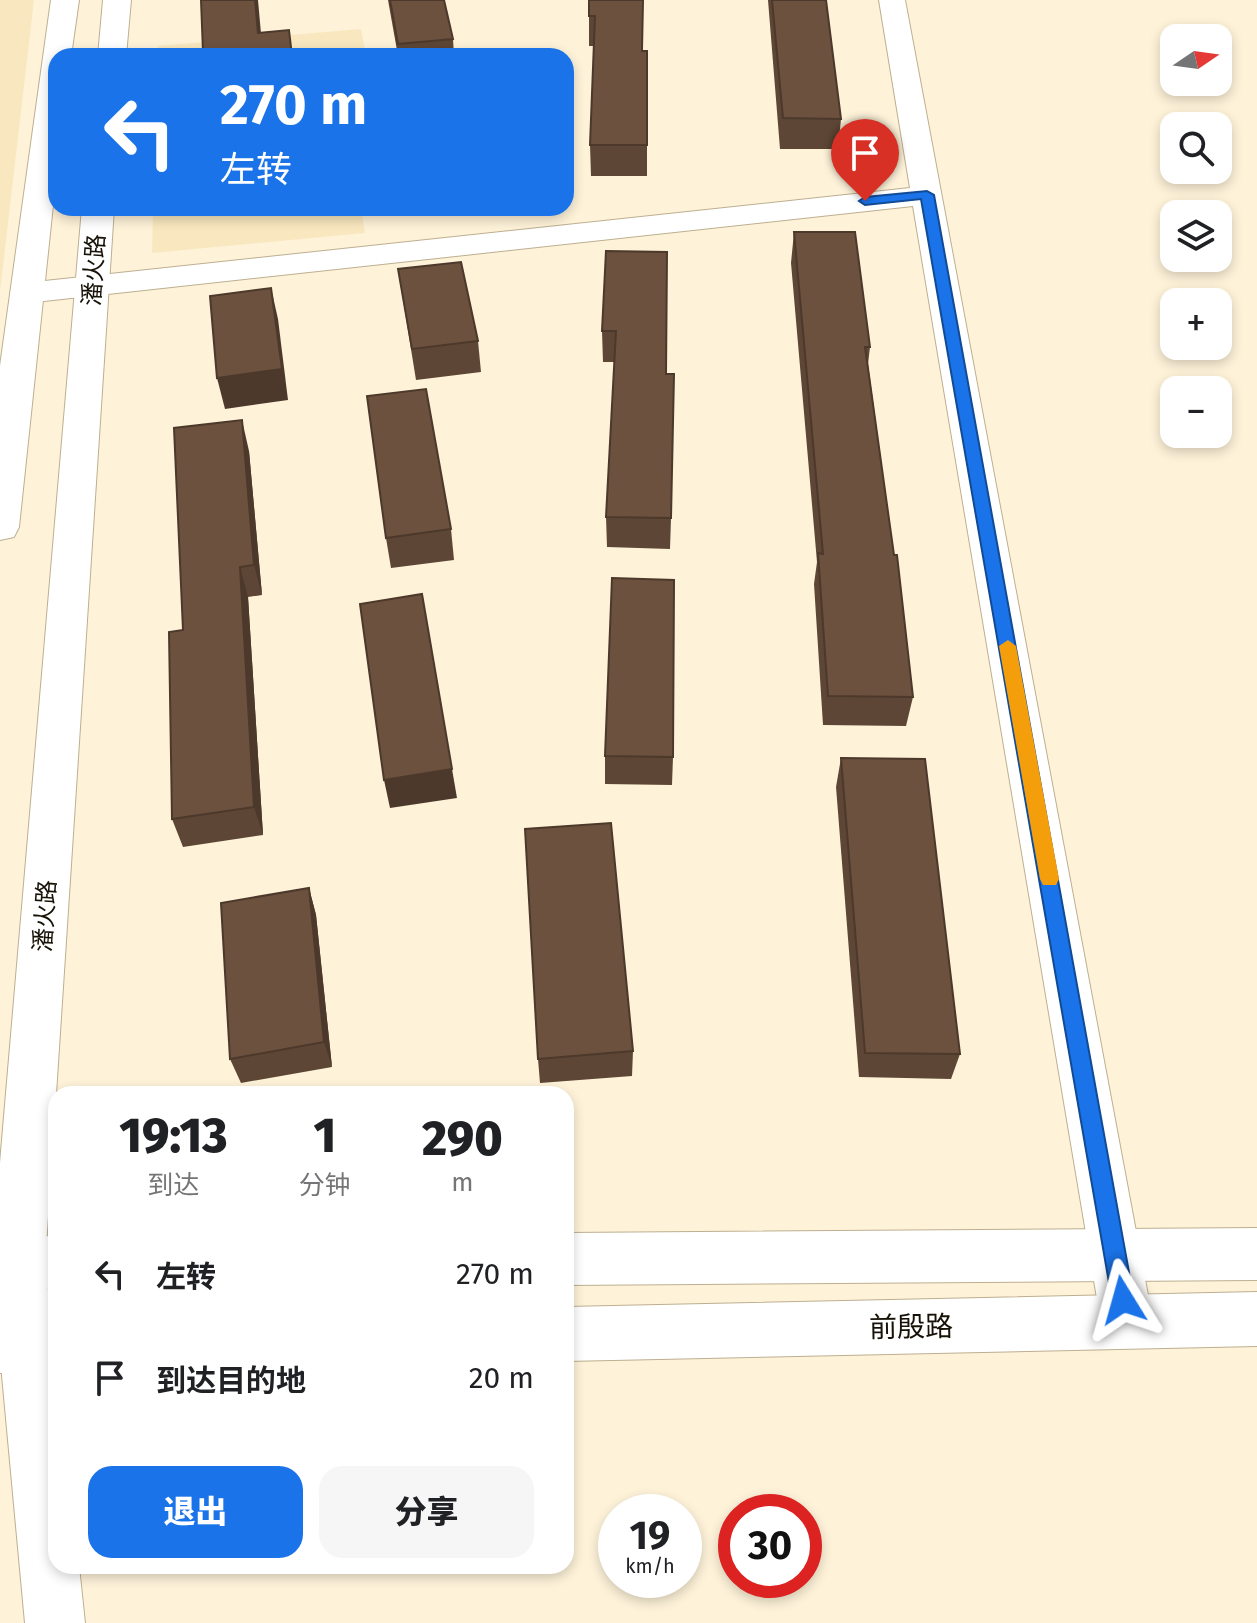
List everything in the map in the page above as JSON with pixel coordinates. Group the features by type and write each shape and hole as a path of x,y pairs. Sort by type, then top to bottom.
{"street":[{"path":"58,48 65,0"},
{"path":"113,48 117,0"},
{"path":"892,0 1127,1322"},
{"path":"0,527 48,126"},
{"path":"26,293 927,195"},
{"name":"潘火路","path":"48,1551 28,1345 25,1262 97,216"},
{"path":"574,1259 1257,1254"},
{"name":"前殷路","path":"574,1334 1257,1319"},
{"name":"潘火路","path":"50,1574 55,1623"}],"shaded area":[{"path":"0,0 34,0 0,292"},
{"path":"361,29 365,48 158,48"},
{"path":"153,216 362,216 365,233 152,253"}],"building":[{"path":"201,0 255,0 258,33 289,30 291,48 203,48"},
{"path":"390,0 444,0 453,39 398,44"},
{"path":"589,0 643,0 642,51 647,51 647,145 590,145 595,16 589,16"},
{"path":"772,0 826,0 841,119 783,118"},
{"path":"794,232 855,232 870,347 865,347 894,555 897,555 913,697 828,696 818,553 823,554"},
{"path":"606,251 667,252 666,374 674,374 671,518 606,517 616,331 602,331"},
{"path":"461,262 478,341 412,349 398,269"},
{"path":"271,288 282,369 217,378 210,296"},
{"path":"426,389 451,529 386,538 367,396"},
{"path":"242,420 254,565 240,567 254,807 172,819 169,632 183,630 174,428"},
{"path":"612,578 674,580 673,757 605,756"},
{"path":"422,594 452,769 384,780 360,604"},
{"path":"841,758 925,759 960,1054 865,1053"},
{"path":"611,823 633,1051 538,1059 525,829"},
{"path":"309,888 324,1042 230,1059 221,903"}],"slow traffic":[{"path":"1008,646 1050,879"}],"route":[{"path":"865,201 927,195 1123,1300"}]}
